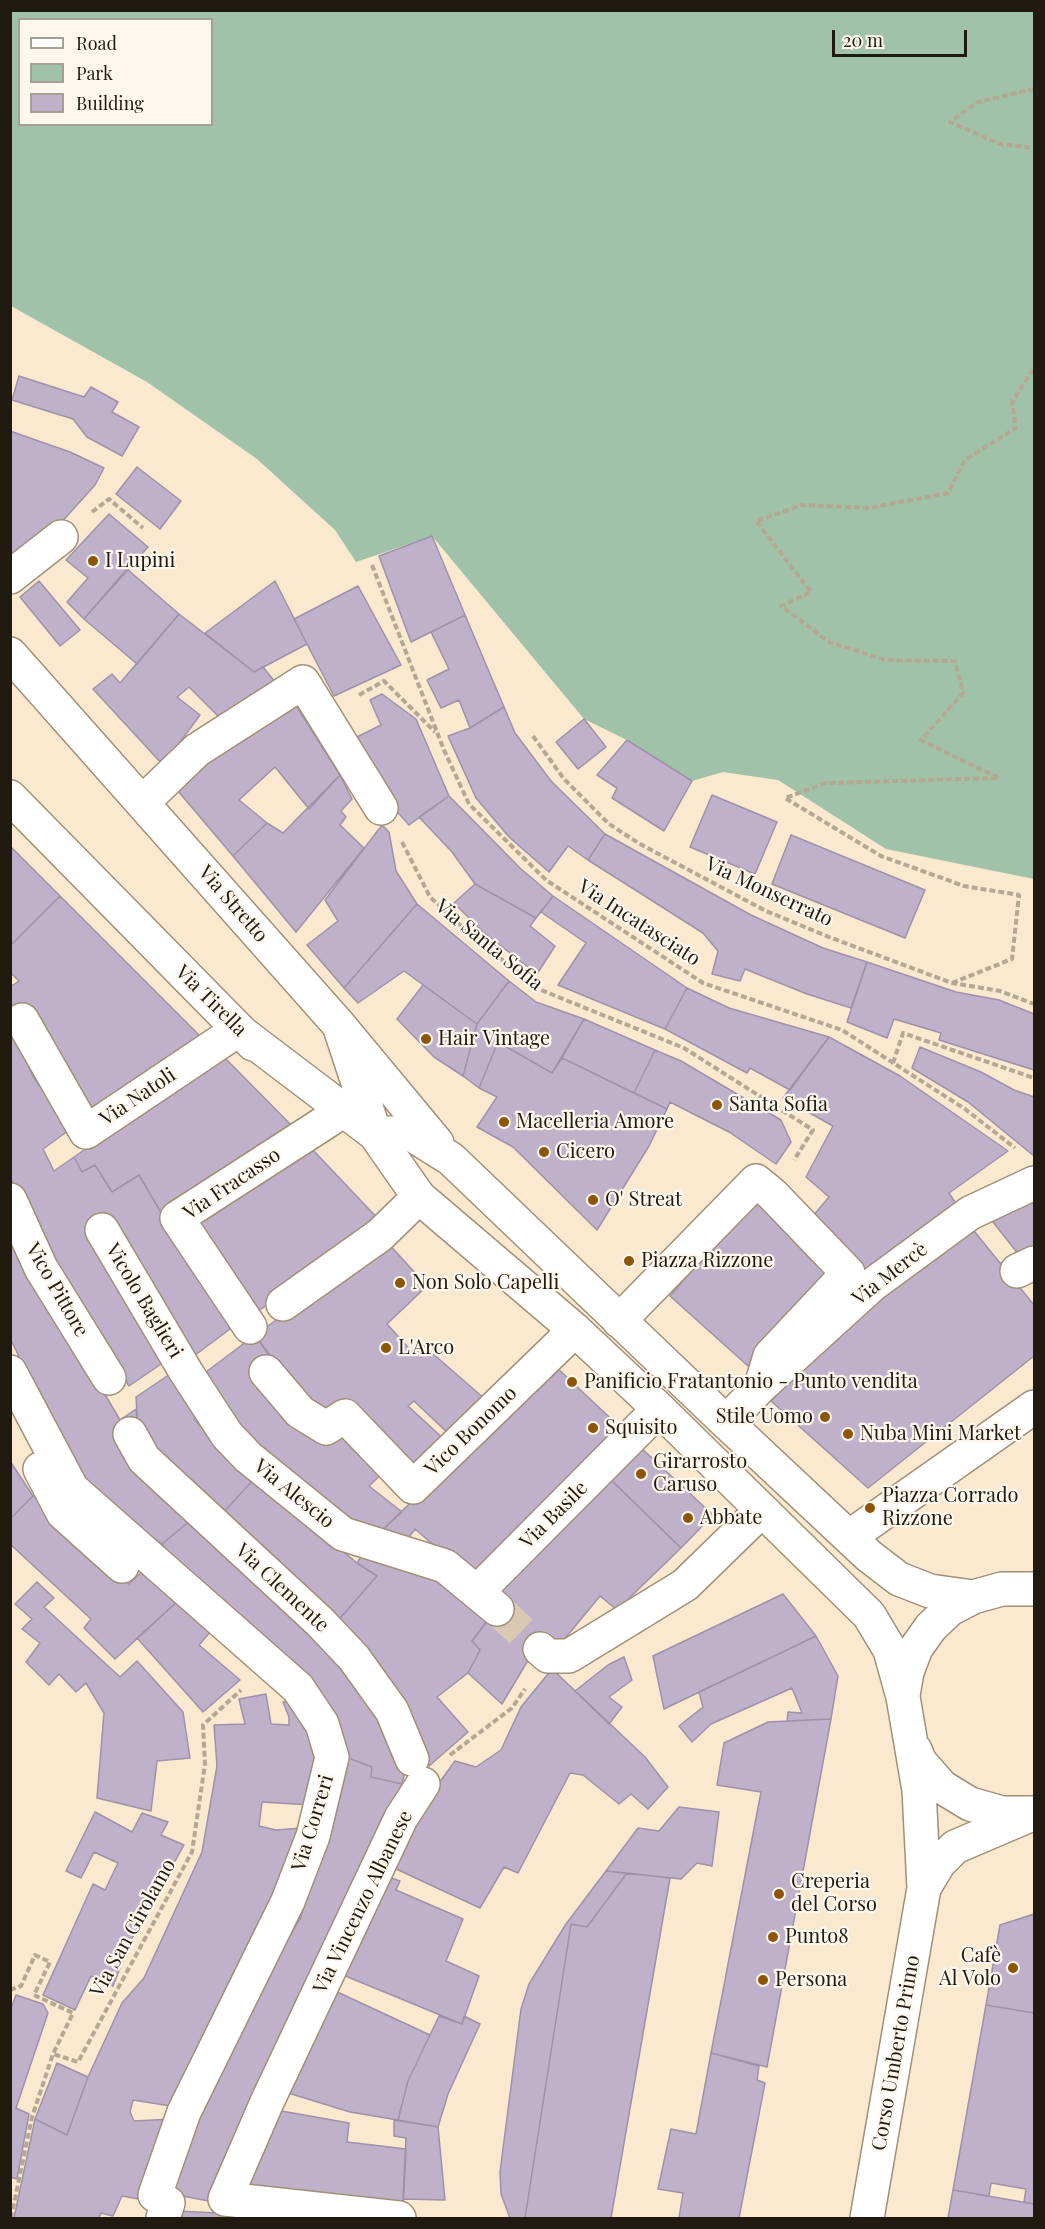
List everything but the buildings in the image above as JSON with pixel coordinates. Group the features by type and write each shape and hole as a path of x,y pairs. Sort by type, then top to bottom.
{"street":[{"path":"10,577 61,537"},
{"name":"Via Stretto","path":"10,654 144,801 339,1025 451,1159"},
{"path":"144,801 197,750 303,682 381,808"},
{"name":"Via Tirella","path":"10,797 238,1029 419,1197"},
{"name":"Via Natoli","path":"22,1020 86,1132 238,1029"},
{"path":"339,1025 375,1134 419,1197 575,1330 659,1409 868,1615 890,1650 903,1697 907,1732 920,1790 924,1888"},
{"path":"238,1029 375,1134 408,1132 451,1159 726,1422 849,1537 899,1579 930,1591 973,1597"},
{"name":"Via Fracasso","path":"250,1327 177,1218 332,1118"},
{"path":"619,1321 756,1181 772,1194 848,1273 770,1356 761,1386"},
{"name":"Via Mercè","path":"726,1422 761,1386 872,1285 970,1213 1035,1184"},
{"path":"283,1304 380,1235 419,1197"},
{"name":"Vico Pittore","path":"10,1200 40,1268 109,1378"},
{"name":"Vicolo Baglieri","path":"102,1230 186,1372"},
{"name":"Vico Bonomo","path":"266,1372 300,1412 326,1428 345,1416 413,1487 575,1330"},
{"name":"Via Alescio","path":"186,1372 227,1435 248,1457 343,1534 445,1566 487,1600"},
{"name":"Via Correri","path":"12,1378 72,1489 298,1688 322,1724 332,1757 313,1836 288,1900 184,2112 155,2195 168,2203 163,2218"},
{"path":"849,1537 1035,1407"},
{"name":"Via Basile","path":"487,1600 659,1409"},
{"path":"10,1412 63,1513 122,1566"},
{"name":"Via Clemente","path":"130,1434 144,1459 320,1622 354,1658 392,1711 417,1772"},
{"path":"544,1653 570,1656 685,1585 761,1511"},
{"path":"903,1697 907,1672 916,1648 931,1627 950,1609 973,1597 1002,1589 1034,1589"},
{"path":"907,1732 920,1762 942,1787 970,1804 1002,1814 1035,1813"},
{"name":"Via Vincenzo Albanese","path":"399,2218 225,2199 267,2102 401,1818 417,1772"},
{"path":"924,1888 939,1863 955,1847 1035,1813"},
{"name":"Corso Umberto Primo","path":"867,2218 924,1888"}],"path":[{"path":"1035,89 978,102 950,122 1000,144 1035,148"},
{"path":"952,983 1012,959 1019,896 964,886 881,856 785,798 826,783 999,778 921,740 963,693 955,661 886,660 829,642 781,606 811,592 756,521 802,505 869,508 948,493 965,460 1016,428 1012,402 1035,368"},
{"path":"61,537 109,499 142,528"},
{"name":"Via Incatasciato","path":"372,565 438,735 469,804 546,880 703,983 842,1030 965,1109 1017,1150"},
{"path":"362,704 358,695 384,681 438,735"},
{"name":"Via Monserrato","path":"533,736 564,779 609,824 640,844 766,911 952,983 1000,991 1035,1004"},
{"name":"Via Santa Sofia","path":"381,808 397,832 430,897 473,937 541,990 684,1048 813,1130 772,1194"},
{"path":"893,1063 903,1033 1035,1078"},
{"path":"417,1772 449,1755 512,1708 544,1653"},
{"name":"Via San Girolamo","path":"53,2054 78,2062 192,1852 205,1764 203,1725 243,1688"},
{"path":"10,1990 21,1986 35,1955 50,1962 34,1995 73,2013 53,2054 32,2117 11,2218"}],"green space":[{"path":"11,11 1034,11 1034,879 886,849 778,780 723,772 692,781 627,740 584,719 432,536 356,562 335,530 257,459 147,382 11,306"}],"tunnel":[{"path":"497,1609 540,1649"}],"place":[{"name":"I Lupini","path":"93,561"},
{"name":"Hair Vintage","path":"426,1039"},
{"name":"Santa Sofia","path":"717,1105"},
{"name":"Macelleria Amore","path":"504,1122"},
{"name":"Cicero","path":"544,1152"},
{"name":"O' Streat","path":"593,1200"},
{"name":"Piazza Rizzone","path":"629,1261"},
{"name":"Non Solo Capelli","path":"400,1283"},
{"name":"L'Arco","path":"386,1348"},
{"name":"Panificio Fratantonio - Punto vendita","path":"572,1382"},
{"name":"Stile Uomo","path":"825,1417"},
{"name":"Squisito","path":"593,1428"},
{"name":"Nuba Mini Market","path":"848,1434"},
{"name":"Girarrosto Caruso","path":"641,1474"},
{"name":"Piazza Corrado Rizzone","path":"870,1508"},
{"name":"Abbate","path":"688,1518"},
{"name":"Creperia del Corso","path":"779,1894"},
{"name":"Punto8","path":"773,1937"},
{"name":"Cafè Al Volo","path":"1013,1968"},
{"name":"Persona","path":"763,1980"}]}
